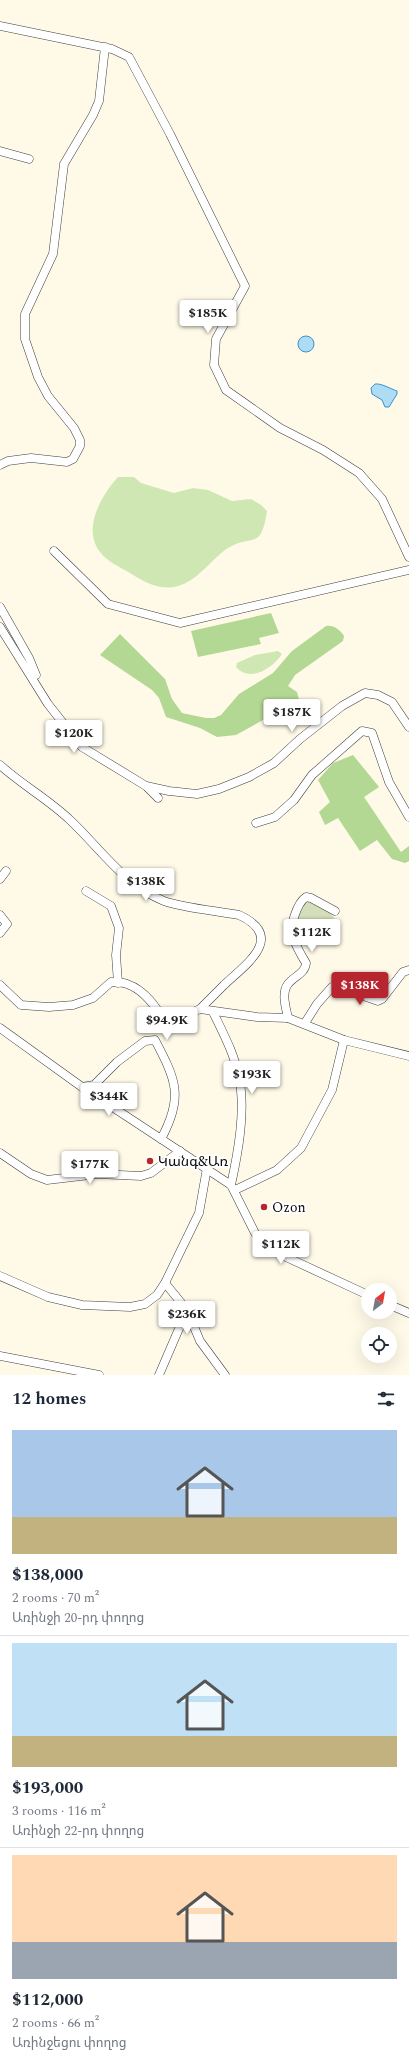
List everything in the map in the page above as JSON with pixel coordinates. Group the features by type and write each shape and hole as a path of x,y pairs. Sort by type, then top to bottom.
{"street":[{"path":"0,26 105,47 129,58 170,134 245,286 216,339 214,365 226,390 280,428 323,450 359,473 382,499 409,557"},
{"path":"0,465 8,461 31,458 67,462 74,459 80,446 80,440 74,428 48,396 38,378 28,352 24,331 25,314 53,254 64,164 93,116 99,101 105,47"},
{"path":"0,150 29,159"},
{"path":"54,551 108,604 180,623 409,570"},
{"path":"0,607 35,671 37,684"},
{"path":"0,627 37,684 48,704 82,748 146,786 158,798"},
{"path":"146,786 170,792 197,794 220,789 249,777 274,763 300,739 342,706 365,693 378,695 392,702 409,727"},
{"path":"256,823 275,817 294,800 312,775 362,732 372,733 389,782 409,817"},
{"path":"0,765 12,776 40,794 70,820 132,882 164,901 239,915 256,926 260,934 260,946 254,958 200,1009 166,1024 158,1008 144,995 127,984 111,982 93,998 73,1005 48,1007 21,1005 0,985"},
{"path":"0,879 6,871"},
{"path":"86,891 111,906 118,928 116,956 118,983"},
{"path":"288,1018 285,991 288,984 302,972 306,963 292,936 294,918 302,900 306,897 311,898 335,911"},
{"path":"0,915 7,924 0,933"},
{"path":"305,1023 317,1004 332,987 337,986 378,1001 382,999 403,972 409,970"},
{"path":"200,1009 257,1017 288,1018 305,1023 344,1040 409,1056"},
{"path":"213,1012 231,1053 239,1077 242,1102 233,1188"},
{"path":"0,1028 82,1087 207,1168 233,1188 255,1233 271,1250 361,1292"},
{"path":"82,1087 94,1085 117,1062 145,1041 155,1040 170,1071 174,1083 175,1096 171,1120 161,1139"},
{"path":"233,1188 277,1170 301,1148 332,1090 344,1040"},
{"path":"0,1153 31,1174 46,1180 98,1174 141,1176 151,1173 180,1151"},
{"path":"0,1276 48,1297 82,1305 130,1307 145,1304 157,1295 165,1283 198,1213 207,1168"},
{"path":"165,1283 187,1310 200,1341 225,1375"},
{"path":"397,1307 408,1310"},
{"path":"159,1375 187,1310"},
{"path":"0,1356 99,1375"}],"green space":[{"path":"118,477 134,477 141,483 174,493 193,488 208,490 232,501 251,499 267,511 265,524 258,537 228,548 192,579 178,586 166,588 160,587 138,578 116,565 98,550 94,539 94,517 104,495"},
{"path":"271,613 279,633 259,638 261,644 198,657 191,631"},
{"path":"326,626 332,626 339,630 344,636 343,641 295,675 288,686 297,692 299,700 236,735 217,737 200,728 166,717 159,698 152,690 100,655 120,634 165,679 172,699 182,713 206,718 214,718 221,715 239,694 273,673 292,651"},
{"path":"278,651 282,654 278,659 261,672 248,674 242,672 236,667 237,663 255,655"},
{"path":"353,755 379,787 364,797 401,852 409,846 409,861 405,863 392,859 377,840 360,851 338,818 325,825 319,812 330,802 318,780 333,763"},
{"path":"306,899 328,910 340,926 332,933 321,935 313,929 300,941 296,924 300,910"}],"water":[{"path":"306,336 312,338 314,344 312,350 306,352 300,350 298,344 300,338"},
{"path":"375,384 383,385 397,391 397,394 389,407 385,407 382,400 372,394 371,388"}],"place":[{"name":"Կանգ&Առ","path":"150,1161"},
{"name":"Ozon","path":"264,1207"}]}
